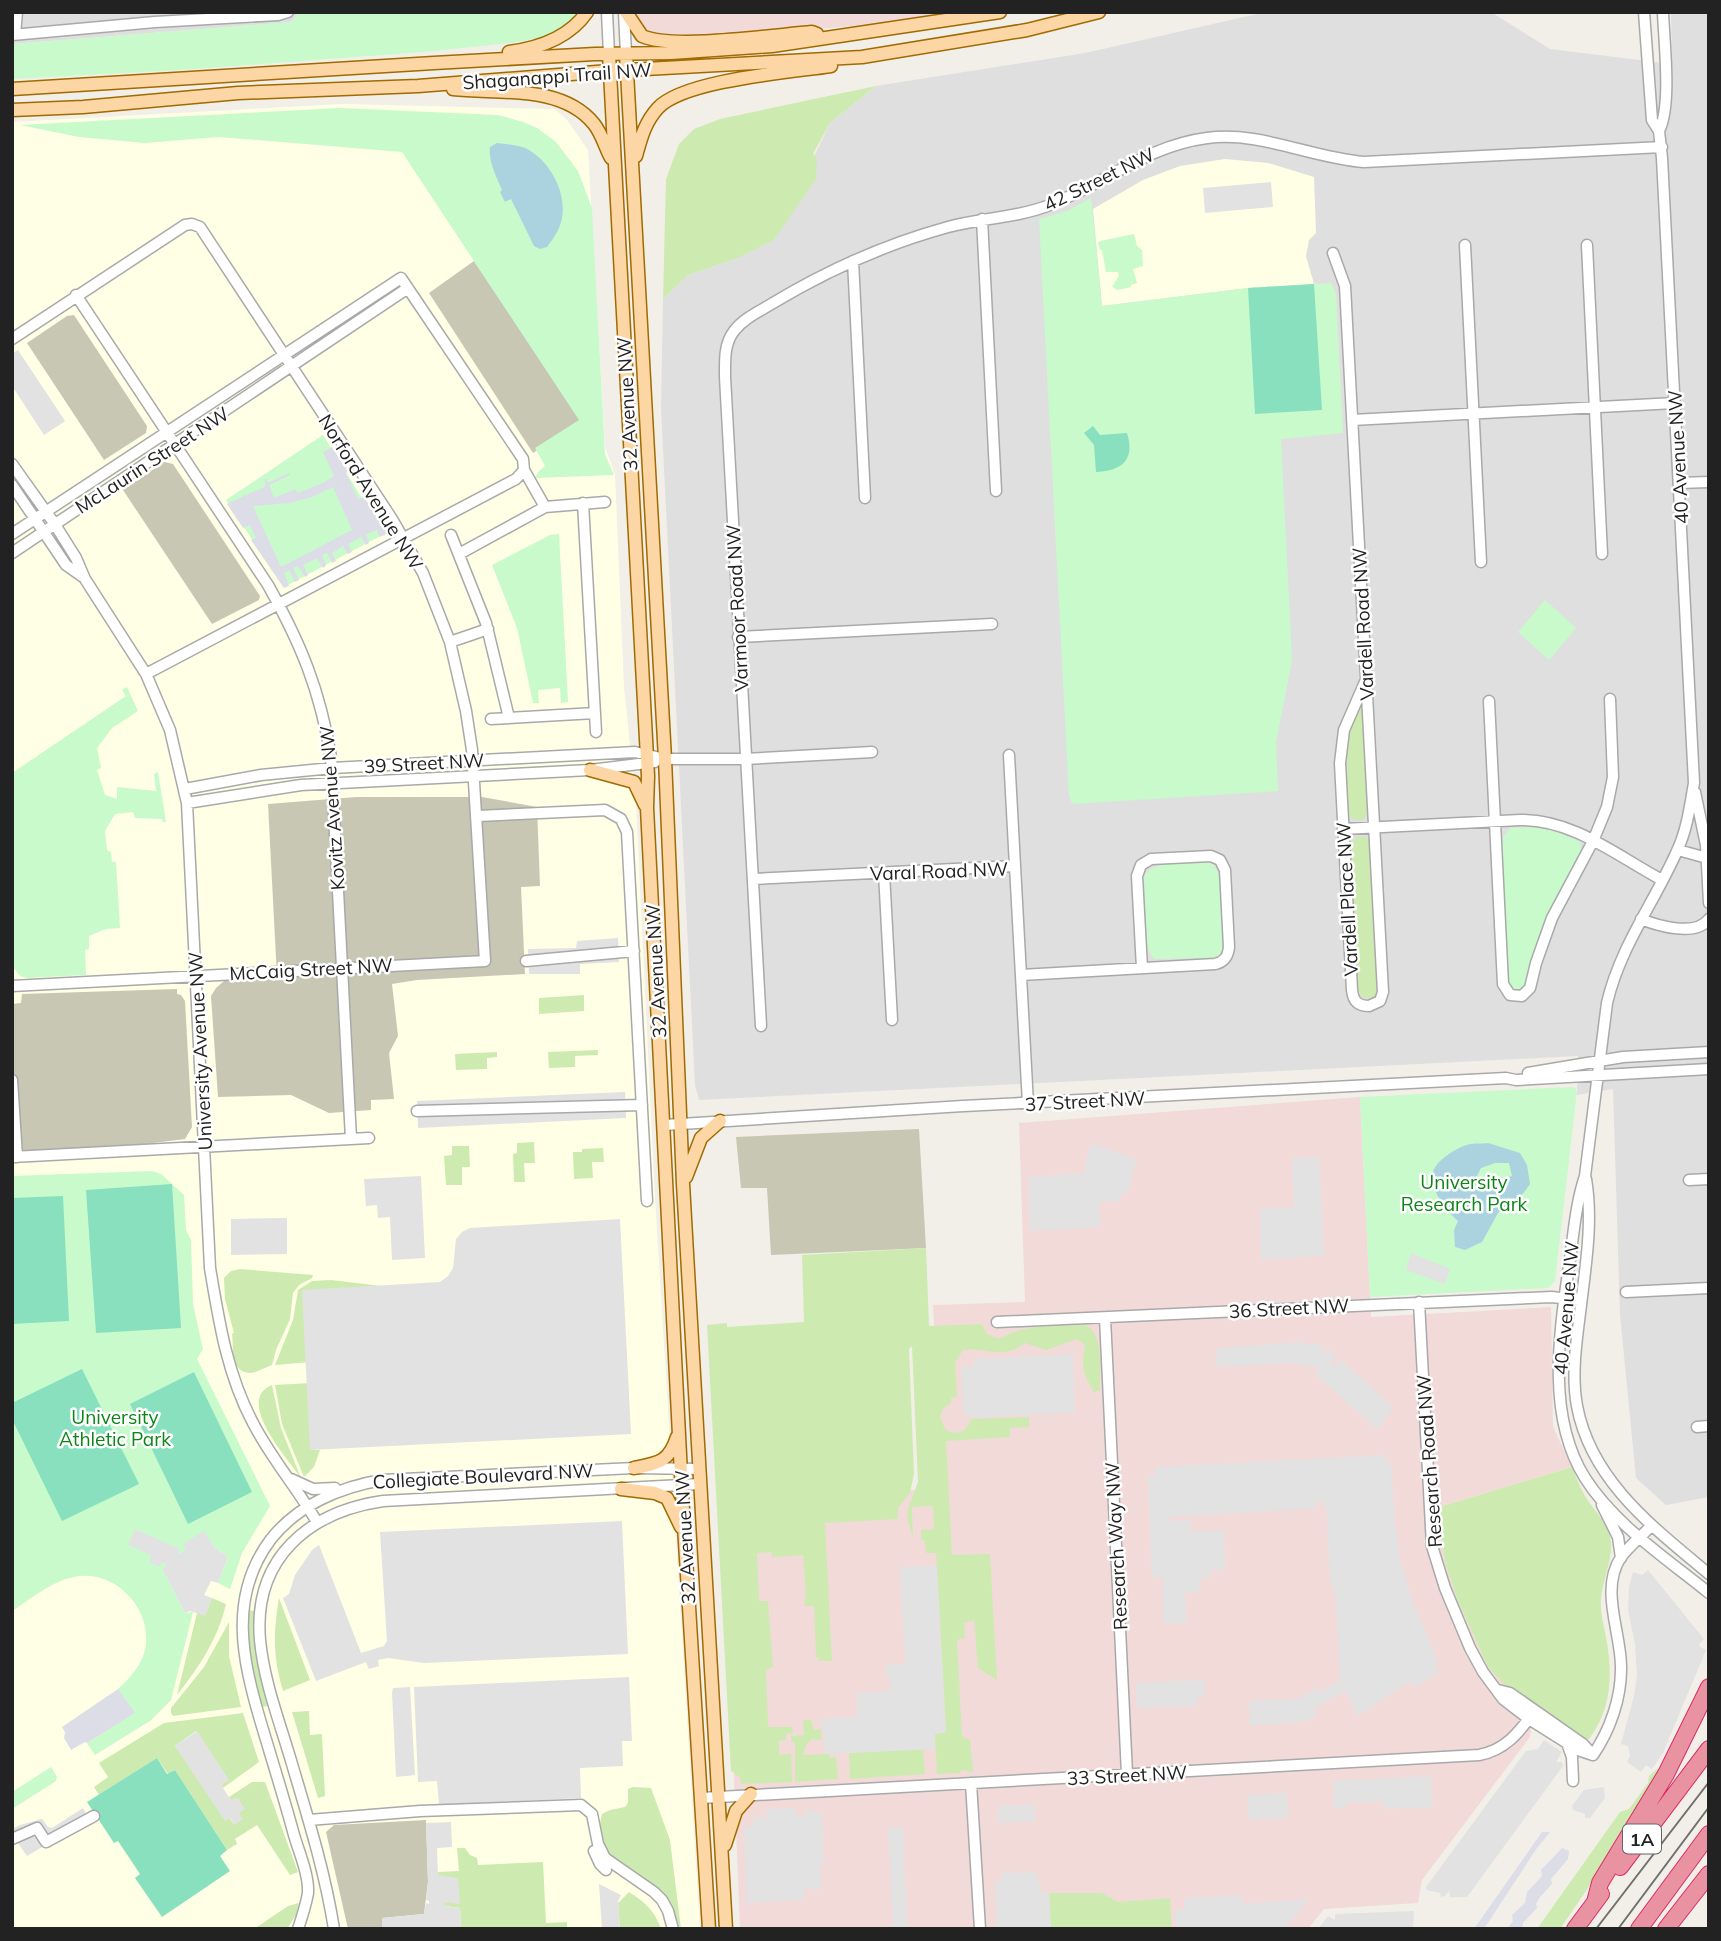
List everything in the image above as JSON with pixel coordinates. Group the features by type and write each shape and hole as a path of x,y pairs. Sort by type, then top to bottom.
{"highway":[{"path":"1595,1902 1600,1883 1666,1774 1709,1687"},
{"name":"1A","path":"1575,1929 1709,1749"},
{"name":"1A","path":"1639,1929 1709,1834"},
{"path":"1667,1929 1709,1874"}],"main road":[{"path":"434,63 451,57 535,47 568,33 587,12"},
{"path":"625,12 635,29 649,40 676,42 811,32 827,38"},
{"name":"Shaganappi Trail NW","path":"12,89 434,63 772,46 1000,12"},
{"name":"Shaganappi Trail NW","path":"12,110 83,107 238,93 418,86 609,71 862,57 1027,30 1099,12"},
{"name":"32 Avenue NW","path":"608,54 681,1469 709,1929"},
{"name":"32 Avenue NW","path":"626,54 664,759 683,1184 726,1929"},
{"path":"633,170 643,130 658,107 669,99 715,84 853,63 862,57"},
{"path":"418,86 527,94 561,102 590,119 614,163"},
{"path":"590,770 634,782 647,808"},
{"path":"683,1184 701,1138 720,1121"},
{"path":"635,1468 658,1463 670,1455 680,1430"},
{"path":"621,1489 658,1494 667,1498 685,1534"},
{"path":"722,1856 731,1821 751,1794"}],"street":[{"path":"17,12 14,34 155,17 278,15 288,12"},
{"name":"32 Avenue NW","path":"607,12 608,54"},
{"name":"32 Avenue NW","path":"625,12 626,54"},
{"name":"40 Avenue NW","path":"1644,12 1652,120 1659,131 1662,147 1694,783 1704,835 1709,903"},
{"name":"40 Avenue NW","path":"1659,131 1664,120 1665,107 1663,12"},
{"name":"42 Street NW","path":"730,337 749,317 884,247 982,219 1042,208 1075,195 1150,153 1175,144 1211,137 1233,137 1263,141 1337,159 1364,162 1662,147"},
{"path":"982,219 996,491"},
{"name":"Norford Avenue NW","path":"76,295 185,225 200,227 403,538 423,573 450,642 466,711 474,761 485,961"},
{"path":"1465,245 1481,562"},
{"path":"1587,245 1602,554"},
{"name":"Vardell Road NW","path":"1333,253 1345,286 1375,828"},
{"path":"853,261 865,498"},
{"path":"404,283 523,459 524,470 545,507"},
{"name":"McLaurin Street NW","path":"12,534 283,355 404,283"},
{"name":"McLaurin Street NW","path":"12,553 292,368 404,283"},
{"path":"12,339 76,295"},
{"name":"Kovitz Avenue NW","path":"76,295 290,623 311,673 325,717 332,768 351,1139"},
{"name":"Varmoor Road NW","path":"730,337 726,350 725,377 761,1026"},
{"path":"1352,420 1675,403"},
{"name":"University Avenue NW","path":"12,464 47,512 76,558 85,579 146,674 170,730 187,803 210,1268 224,1348 252,1422 317,1522"},
{"path":"146,674 516,479 524,470"},
{"path":"1679,483 1709,482"},
{"name":"University Avenue NW","path":"12,485 66,565 85,579"},
{"path":"459,554 545,507 605,502"},
{"path":"583,503 596,732"},
{"path":"451,535 488,629 509,718"},
{"path":"738,637 992,624"},
{"path":"450,642 488,629"},
{"name":"Vardell Place NW","path":"1365,682 1349,716 1341,743 1353,999 1360,1005 1369,1006 1380,1001 1383,992 1375,828"},
{"path":"1489,701 1503,984 1506,992 1514,997 1522,996 1530,988 1552,918 1607,807 1613,777 1610,699"},
{"path":"491,719 595,713"},
{"name":"39 Street NW","path":"185,789 261,775 332,768 474,761 745,759 872,752"},
{"path":"1009,755 1015,866"},
{"name":"39 Street NW","path":"187,803 257,790 333,782 590,770 646,759"},
{"name":"40 Avenue NW","path":"1694,783 1678,850 1627,943 1612,980 1597,1076 1586,1176 1577,1200 1564,1298 1559,1365 1562,1411 1574,1455 1584,1476 1597,1494 1640,1538 1709,1593"},
{"path":"478,816 606,810 621,819 627,832 647,1201"},
{"path":"1343,829 1544,821 1568,828 1662,880"},
{"path":"1678,850 1707,859"},
{"path":"1021,975 1215,964 1226,957 1229,947 1225,870 1220,860 1211,856 1151,859 1141,865 1138,876 1142,968"},
{"name":"Varal Road NW","path":"753,879 1015,866 1028,1104"},
{"path":"884,873 892,1020"},
{"path":"1641,919 1666,928 1700,926 1709,919"},
{"path":"526,961 634,951"},
{"name":"McCaig Street NW","path":"12,986 485,961"},
{"name":"37 Street NW","path":"664,1125 1506,1078 1623,1057 1709,1052"},
{"name":"37 Street NW","path":"1506,1078 1516,1080 1709,1069"},
{"path":"12,1080 14,1157 369,1138"},
{"path":"417,1111 642,1105"},
{"name":"40 Avenue NW","path":"1586,1176 1590,1203 1589,1227 1575,1381 1582,1427 1601,1468 1616,1488 1651,1526 1709,1574"},
{"path":"1689,1180 1709,1179"},
{"path":"1626,1292 1709,1288"},
{"name":"36 Street NW","path":"997,1322 1551,1297 1581,1300"},
{"name":"Research Road NW","path":"1419,1302 1432,1546 1445,1588 1470,1648 1483,1672 1503,1699 1583,1744 1593,1755"},
{"name":"Research Way NW","path":"1105,1318 1127,1774"},
{"name":"Collegiate Boulevard NW","path":"298,1929 308,1890 249,1681 241,1628 245,1594 260,1557 284,1525 308,1506 355,1485 401,1478 635,1468 700,1468"},
{"path":"288,1477 316,1490 355,1485"},
{"name":"Collegiate Boulevard NW","path":"334,1929 327,1889 268,1684 261,1647 260,1621 264,1592 277,1562 294,1540 317,1522 340,1511 393,1499 700,1484"},
{"path":"1593,1755 1604,1739 1620,1682 1620,1652 1611,1601 1621,1558 1618,1537 1597,1494"},
{"path":"1621,1558 1651,1526"},
{"name":"Research Road NW","path":"1532,1715 1567,1743 1593,1755"},
{"name":"33 Street NW","path":"701,1798 1479,1755 1503,1747 1532,1715"},
{"path":"1567,1743 1572,1757 1573,1781"},
{"path":"971,1783 980,1929"},
{"path":"309,1820 420,1811 581,1805 592,1815 601,1853 662,1900 673,1929"},
{"path":"12,1839 37,1828 46,1842 94,1816"},
{"path":"593,1824 595,1855 606,1870"}],"shaded area":[{"path":"12,12 300,12 291,22 12,44"},
{"path":"633,12 968,12 921,21 711,37 652,35 647,33"},
{"path":"1266,12 1491,12 1550,49 1672,64 1671,12 1709,12 1709,1497 1666,1505 1636,1478 1620,1315 1613,1089 1577,1095 1578,1056 699,1100 695,1085 661,409 663,299 688,275 738,258 774,240 830,123 876,86 1085,53"},
{"path":"342,104 555,109 567,120 588,150 605,447 615,475 624,687 636,803 655,1198 700,1929 12,1929 12,122"},
{"path":"1225,159 1268,163 1314,177 1316,233 1309,240 1306,256 1314,284 1248,288 1102,306 1093,209 1143,180 1180,166"},
{"path":"1271,182 1273,207 1205,213 1203,188"},
{"path":"474,261 580,420 533,453 429,293"},
{"path":"74,315 147,426 146,433 104,460 27,343 67,316"},
{"path":"18,350 65,421 44,435 12,386 12,354"},
{"path":"332,447 348,471 346,473 358,499 364,497 388,533 380,537 377,530 366,534 369,543 366,545 361,537 348,544 352,552 348,554 343,546 332,553 336,561 332,563 327,553 322,555 326,566 323,568 317,558 303,565 308,575 305,577 298,566 293,568 299,580 295,582 289,570 284,573 289,586 284,588 251,540 256,538 250,525 243,528 227,504 266,486 264,479 268,483 289,473 290,475 269,485 274,498 295,489 298,493 323,483 334,476 323,452","holes":["333,487 352,530 281,567 253,506 290,503"]},
{"path":"164,462 173,464 260,596 259,600 212,624 123,490"},
{"path":"356,797 482,797 537,807 540,886 521,887 525,974 417,980 392,984 398,1036 389,1053 394,1099 371,1100 371,1110 329,1113 291,1095 218,1097 211,996 224,981 277,977 268,804"},
{"path":"618,938 619,962 580,964 580,974 529,974 528,949 576,948 577,941"},
{"path":"177,989 177,994 185,1001 192,1127 185,1139 12,1152 12,1004 21,1003 22,994"},
{"path":"625,1092 626,1118 418,1128 417,1101"},
{"path":"1360,1097 1371,1317 1551,1307 1553,1427 1572,1467 1436,1508 1446,1566 1458,1601 1488,1667 1534,1705 1530,1737 1422,1880 1418,1903 1324,1909 1308,1929 740,1929 723,1502 943,1488 933,1305 1025,1302 1019,1123"},
{"path":"919,1129 926,1248 771,1255 767,1188 741,1188 736,1137"},
{"path":"1095,1144 1137,1160 1128,1192 1119,1195 1119,1201 1099,1202 1100,1227 1030,1231 1028,1177 1085,1173 1090,1147"},
{"path":"1319,1157 1324,1256 1261,1260 1260,1209 1294,1207 1292,1158"},
{"path":"421,1176 425,1258 392,1260 390,1217 378,1218 377,1205 366,1206 364,1179"},
{"path":"287,1218 287,1254 231,1255 231,1219"},
{"path":"620,1219 631,1434 310,1450 302,1290 440,1282 453,1268 456,1239 470,1228"},
{"path":"1411,1253 1450,1269 1445,1284 1406,1270"},
{"path":"1304,1342 1321,1344 1322,1354 1328,1348 1336,1356 1330,1361 1334,1366 1341,1360 1394,1408 1377,1429 1315,1374 1319,1367 1294,1363 1217,1367 1216,1348"},
{"path":"1073,1354 1075,1412 973,1418 963,1410 961,1367 974,1366 974,1359"},
{"path":"1385,1455 1386,1462 1391,1465 1401,1564 1414,1605 1438,1662 1435,1666 1439,1672 1415,1688 1410,1681 1357,1716 1345,1691 1314,1709 1317,1715 1308,1721 1250,1726 1249,1701 1299,1699 1316,1688 1320,1693 1340,1680 1335,1592 1330,1582 1327,1512 1321,1499 1317,1502 1317,1508 1169,1517 1170,1521 1191,1520 1191,1532 1223,1530 1226,1569 1210,1570 1210,1578 1199,1579 1200,1592 1185,1593 1186,1623 1164,1624 1162,1577 1152,1577 1148,1476 1155,1476 1155,1467"},
{"path":"622,1521 628,1654 424,1663 388,1658 378,1660 379,1666 369,1669 366,1662 316,1681 283,1598 289,1594 295,1575 312,1550 319,1545 361,1653 384,1646 387,1641 380,1532"},
{"path":"135,1529 180,1549 180,1554 186,1549 183,1544 204,1531 215,1548 228,1557 218,1583 211,1581 204,1595 212,1598 205,1616 190,1611 185,1613 162,1569 166,1566 165,1563 161,1563 160,1567 149,1562 151,1555 128,1545"},
{"path":"937,1566 946,1732 935,1734 935,1749 825,1754 822,1719 857,1717 857,1693 890,1691 890,1677 886,1676 886,1665 905,1664 900,1567"},
{"path":"1648,1570 1704,1639 1699,1644 1706,1650 1663,1753 1652,1769 1646,1765 1641,1772 1627,1762 1630,1756 1628,1746 1621,1744 1637,1675 1635,1644 1628,1610 1629,1587 1633,1572 1642,1575"},
{"path":"629,1677 632,1741 622,1741 623,1766 580,1768 581,1798 439,1805 437,1781 418,1782 414,1687"},
{"path":"1204,1680 1205,1696 1197,1697 1197,1706 1137,1708 1136,1683"},
{"path":"410,1687 415,1775 396,1777 392,1693 393,1688"},
{"path":"118,1689 135,1713 71,1750 64,1738 62,1727"},
{"path":"197,1731 229,1780 221,1785 231,1800 237,1797 245,1809 239,1813 243,1819 235,1825 230,1818 225,1821 175,1746"},
{"path":"1544,1740 1562,1752 1556,1762 1562,1762 1563,1766 1467,1897 1450,1897 1449,1891 1441,1897 1440,1893 1427,1890 1426,1887 1526,1751 1538,1749"},
{"path":"1431,1776 1433,1807 1384,1809 1383,1801 1347,1803 1346,1808 1334,1808 1333,1781"},
{"path":"1604,1787 1605,1798 1590,1818 1585,1818 1585,1814 1573,1810 1572,1806 1584,1790"},
{"path":"1287,1793 1288,1818 1249,1820 1248,1795"},
{"path":"1034,1804 1035,1821 999,1823 998,1806"},
{"path":"83,1808 87,1815 96,1819 27,1856 18,1843 12,1842 12,1829 20,1825 42,1819 52,1828"},
{"path":"795,1808 796,1816 805,1816 805,1810 816,1810 817,1815 822,1814 824,1864 820,1864 821,1889 804,1889 804,1900 747,1903 744,1826 753,1826 753,1818 767,1817 767,1809"},
{"path":"426,1820 428,1882 424,1914 382,1918 382,1929 348,1929 326,1832 334,1825"},
{"path":"451,1822 452,1847 437,1848 438,1875 458,1878 460,1904 445,1902 444,1906 460,1908 461,1929 382,1929 382,1918 424,1914 426,1903 429,1904 426,1900 426,1823"},
{"path":"903,1827 907,1929 893,1929 888,1828"},
{"path":"1542,1832 1550,1832 1484,1929 1474,1929"},
{"path":"1562,1848 1569,1851 1568,1859 1551,1879 1552,1884 1540,1897 1537,1908 1523,1923 1522,1929 1507,1929 1513,1921 1512,1915 1525,1903 1527,1892 1542,1876 1541,1870"},
{"path":"1036,1872 1042,1893 1049,1893 1051,1929 997,1929 995,1881 1001,1881 1001,1873"},
{"path":"599,1884 621,1895 618,1901 620,1929 602,1929"},
{"path":"1241,1895 1242,1904 1309,1899 1284,1929 1176,1929 1175,1910 1184,1910 1185,1898"},
{"path":"1414,1911 1413,1929 1318,1929 1328,1916 1335,1920 1335,1914"}],"green space":[{"path":"300,12 579,12 569,24 545,37 511,43 180,70 12,79 12,44 291,22"},
{"path":"876,86 830,123 813,154 817,158 816,179 774,240 738,258 688,275 663,299 666,179 679,144 694,129 720,119"},
{"path":"339,108 498,115 537,128 556,142 578,171 592,208 605,454 614,475 535,478 545,466 535,448 579,420 402,152 219,137 145,143 79,137 20,125"},
{"path":"1091,198 1102,306 1248,288 1331,283 1336,294 1343,433 1281,439 1292,660 1276,743 1278,791 1072,804 1069,796 1039,219 1067,211"},
{"path":"1134,234 1137,246 1142,250 1143,266 1133,269 1137,283 1118,290 1112,287 1119,276 1118,272 1106,272 1098,243"},
{"path":"1314,284 1322,410 1255,414 1248,288"},
{"path":"1093,426 1100,435 1127,433 1128,457 1120,466 1096,472 1094,445 1084,433"},
{"path":"323,435 384,534 286,586 282,585 226,500"},
{"path":"559,534 568,702 561,703 560,688 538,690 539,703 533,703 517,628 492,565 550,535"},
{"path":"1545,600 1576,628 1549,660 1518,632"},
{"path":"127,687 138,711 112,728 97,748 101,768 97,770 105,795 117,799 117,787 156,791 154,774 158,772 166,822 162,819 135,818 133,812 115,814 105,831 107,850 111,852 112,862 116,862 120,928 106,929 89,936 89,949 85,950 86,975 27,978 20,976 12,966 12,773 126,696 122,690"},
{"path":"1362,707 1368,813 1363,820 1354,820 1349,813 1347,758 1351,731"},
{"path":"1535,827 1558,832 1580,842 1581,850 1544,923 1525,985 1517,992 1509,985 1502,839 1510,828"},
{"path":"1358,836 1366,837 1370,843 1377,990 1372,998 1363,998 1358,990 1351,843"},
{"path":"1181,862 1213,864 1219,873 1224,944 1220,954 1212,958 1154,959 1147,948 1144,877 1154,867"},
{"path":"584,995 584,1011 539,1014 539,998"},
{"path":"598,1050 598,1055 575,1056 575,1067 549,1068 548,1052"},
{"path":"497,1052 497,1057 487,1058 487,1069 456,1070 455,1054"},
{"name":"University Research Park","path":"1574,1087 1577,1091 1555,1281 1548,1288 1370,1297 1360,1097"},
{"path":"534,1142 535,1163 524,1163 525,1182 514,1182 513,1154 517,1153 517,1143"},
{"path":"452,1146 469,1146 470,1167 462,1167 462,1185 446,1185 444,1156 452,1155"},
{"path":"603,1148 604,1162 592,1162 593,1178 574,1179 573,1152"},
{"name":"University Athletic Park","path":"152,1171 161,1174 184,1195 186,1230 191,1240 193,1304 203,1349 197,1359 270,1506 242,1553 230,1589 218,1583 228,1557 215,1548 204,1532 181,1555 178,1553 179,1549 135,1529 152,1556 149,1562 165,1563 166,1566 162,1569 185,1613 193,1612 171,1700 150,1721 95,1755 87,1743 134,1713 118,1689 141,1661 146,1635 143,1620 128,1595 116,1585 89,1576 58,1582 12,1611 12,1176"},
{"path":"172,1184 181,1328 96,1333 86,1190"},
{"path":"63,1196 69,1321 12,1324 12,1198"},
{"path":"926,1248 929,1326 982,1324 987,1334 999,1339 1016,1331 1035,1327 1085,1325 1096,1336 1100,1353 1100,1390 1092,1393 1083,1368 1085,1345 1077,1339 1046,1350 1025,1343 1003,1352 963,1350 955,1363 957,1396 951,1398 951,1403 943,1409 940,1417 945,1429 954,1433 961,1432 971,1419 1029,1417 1029,1427 1010,1428 1010,1437 946,1441 952,1555 990,1554 997,1680 978,1668 974,1620 964,1623 965,1638 957,1640 962,1737 970,1740 972,1772 961,1770 960,1773 937,1774 935,1734 946,1732 936,1553 926,1553 925,1541 921,1539 921,1530 934,1529 933,1506 912,1507 913,1538 907,1517 918,1482 912,1346 909,1349 914,1474 910,1493 898,1508 898,1519 825,1523 832,1661 819,1661 819,1657 816,1657 814,1606 804,1606 806,1593 803,1555 772,1557 771,1552 757,1553 759,1601 768,1601 773,1667 766,1670 768,1727 792,1727 793,1733 786,1734 786,1740 779,1741 779,1755 791,1754 792,1782 741,1784 741,1778 731,1771 707,1325 727,1323 727,1327 804,1322 802,1255"},
{"path":"240,1269 313,1275 293,1293 290,1319 272,1365 253,1373 243,1372 236,1364 233,1352 234,1333 225,1299 224,1278 231,1271"},
{"path":"331,1280 381,1286 310,1362 275,1365 293,1320 298,1290 312,1281"},
{"path":"82,1369 139,1484 62,1521 12,1419 12,1403"},
{"path":"194,1372 252,1492 188,1524 130,1404"},
{"path":"310,1383 311,1450 320,1450 314,1467 304,1477 282,1424 275,1385"},
{"path":"272,1385 281,1428 301,1478 276,1444 261,1416 259,1403 262,1393"},
{"path":"1572,1467 1585,1496 1606,1526 1611,1545 1601,1605 1610,1664 1609,1690 1597,1727 1589,1739 1583,1740 1505,1685 1488,1667 1458,1601 1446,1566 1436,1508"},
{"path":"212,1598 226,1604 218,1629 207,1652 177,1695 197,1613 205,1615"},
{"path":"279,1598 310,1680 283,1691 275,1645"},
{"path":"248,1610 254,1611 255,1637 269,1706 261,1707 248,1647"},
{"path":"229,1622 229,1656 241,1707 173,1716 171,1708 204,1667"},
{"path":"309,1711 310,1735 322,1734 325,1796 318,1798 292,1712"},
{"path":"243,1713 259,1762 223,1788 221,1785 228,1779 196,1731 175,1746 234,1824 239,1813 229,1797 252,1782 265,1782 298,1872 290,1875 257,1825 235,1839 237,1844 227,1850 175,1770 168,1774 157,1758 99,1795 94,1787 108,1777 99,1763 164,1723"},
{"path":"803,1720 811,1720 814,1730 821,1729 821,1740 812,1739 806,1745 803,1755 829,1754 830,1758 836,1757 838,1779 795,1782 795,1742 791,1742 791,1736 804,1735"},
{"path":"923,1749 925,1774 850,1779 849,1753"},
{"path":"157,1758 167,1774 175,1770 227,1850 220,1856 230,1871 162,1917 135,1878 140,1874 118,1841 114,1843 87,1802"},
{"path":"51,1767 57,1777 56,1781 12,1809 12,1792"},
{"path":"1658,1768 1660,1771 1601,1869 1560,1929 1537,1929 1620,1812 1629,1809 1648,1783 1649,1776"},
{"path":"651,1788 670,1840 681,1929 670,1905 622,1867 604,1844 600,1831 602,1814 625,1807 628,1803 628,1789"},
{"path":"457,1848 465,1848 470,1855 477,1858 478,1865 543,1862 546,1923 567,1922 567,1929 461,1929 460,1908 444,1906 438,1875 438,1872 459,1871"},
{"path":"629,1892 649,1908 661,1929 620,1929 618,1903"},
{"path":"1049,1893 1102,1893 1118,1902 1170,1898 1172,1929 1051,1929"},
{"path":"299,1903 296,1915 287,1929 254,1929 288,1906"}],"water":[{"path":"497,143 522,147 534,153 549,168 559,187 562,218 547,247 540,249 534,246 511,199 505,202 500,192 502,190 490,158 490,147"},
{"path":"1488,1143 1520,1153 1527,1165 1530,1184 1520,1198 1498,1213 1482,1242 1465,1250 1455,1247 1454,1230 1458,1221 1436,1193 1433,1173 1438,1163 1454,1151 1471,1144","holes":["1495,1163 1509,1163 1512,1176 1486,1184 1481,1183 1477,1176 1481,1168"]}],"tram line":[{"path":"1596,1929 1709,1782"},
{"path":"1618,1929 1709,1807"}]}
